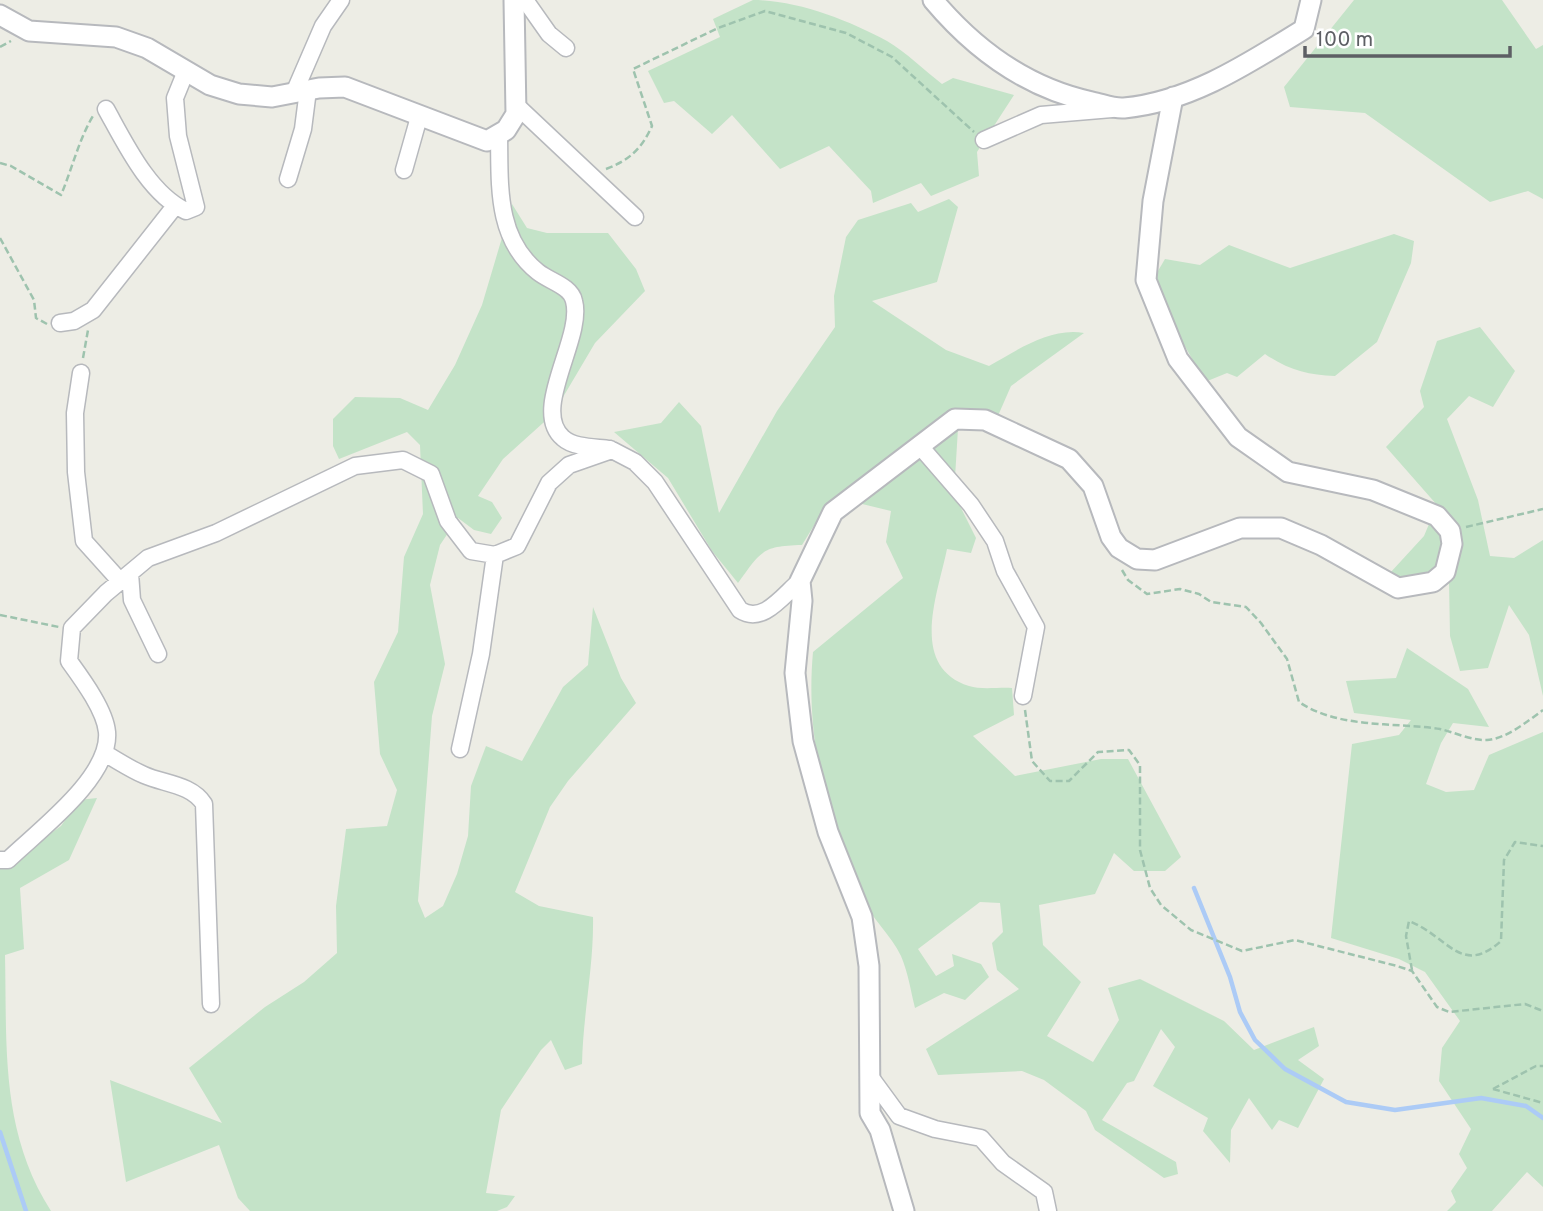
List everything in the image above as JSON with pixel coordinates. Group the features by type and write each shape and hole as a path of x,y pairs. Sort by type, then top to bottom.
{"street":[{"path":"288,179 303,129 301,91 323,26 341,0"},
{"path":"0,15 29,31 116,37 147,48 209,85 239,94 272,97 345,87 487,141 506,130 516,114 514,0"},
{"path":"525,0 549,34 566,48"},
{"path":"933,0 961,34 1017,72 1056,94 1121,108"},
{"path":"984,140 1041,114 1121,108 1173,97 1240,69 1304,29 1311,0"},
{"path":"106,109 127,151 175,206 186,211 196,207 178,136 175,98 186,71"},
{"path":"499,134 500,206 514,245 536,271 570,292 575,302 575,316 551,406 554,425 563,439 575,444 612,450 635,462 655,482 740,610 748,615 759,614 800,581 833,512 955,419 985,420 1069,459 1093,486 1111,537 1119,548 1137,559 1155,560 1240,528 1281,528 1321,545 1398,588 1417,587 1433,582 1445,572 1451,559 1450,531 1437,516 1416,505 1373,490 1289,472 1238,437 1178,359 1146,280 1153,201 1173,97"},
{"path":"516,105 593,174 635,217"},
{"path":"404,170 419,117"},
{"path":"60,323 74,321 93,310 175,206"},
{"path":"81,373 75,413 76,472 84,541 125,577 132,600 158,654"},
{"path":"919,444 971,505 995,541 1005,571 1036,627 1023,696"},
{"path":"0,860 8,860 78,793 102,761 107,731 91,693 69,661 72,628 148,558 216,533 355,466 403,460 431,474 448,521 471,551 495,555 517,546 549,483 569,466 612,450"},
{"path":"460,749 481,654 495,555"},
{"path":"800,581 802,601 795,673 803,741 828,832 862,917 869,966 870,1114 884,1141 904,1211"},
{"path":"104,752 145,776 189,790 199,796 204,804 211,1004"},
{"path":"869,1076 899,1116 935,1129 981,1138 1003,1163 1044,1192 1048,1211"}],"path":[{"path":"593,174 627,160 644,144 652,126 645,98 633,69 719,28 765,11 846,33 892,57 984,140"},
{"path":"0,163 11,166 61,195 77,159 85,130 96,112 106,109"},
{"path":"0,238 34,300 36,318 50,326 60,323"},
{"path":"81,373 93,310"},
{"path":"1450,531 1543,509"},
{"path":"1120,567 1128,580 1147,594 1180,589 1212,601 1245,607 1287,660 1295,694 1299,702 1311,710 1383,725 1443,730 1487,740 1509,732 1543,710"},
{"path":"0,615 33,624 72,628"},
{"path":"1023,696 1032,761 1050,780 1069,781 1098,752 1129,750 1140,765 1140,850 1150,888 1161,905 1191,930 1242,951 1295,940 1412,971"},
{"path":"1543,846 1515,842 1504,860 1501,941 1486,954 1471,957 1409,921 1406,936 1412,971 1437,1007 1449,1012 1525,1004 1543,1011"},
{"path":"1543,1066 1536,1066 1493,1089 1543,1103"}],"green space":[{"path":"753,0 804,7 856,26 894,45 942,84 953,78 1014,95 977,152 979,176 931,196 921,183 873,203 871,191 829,146 780,169 732,115 712,134 674,101 664,103 648,71 720,37 713,19"},
{"path":"1354,0 1502,0 1536,49 1543,45 1543,199 1528,191 1490,202 1365,113 1290,107 1284,87"},
{"path":"949,199 958,207 937,282 872,301 946,350 989,366 1047,337 1059,333 1084,333 1011,386 997,418 959,412 954,494 976,538 971,553 947,549 934,607 933,646 939,662 950,676 974,687 1012,688 1014,715 973,736 1015,776 1101,759 1128,759 1181,857 1165,871 1134,871 1114,853 1095,894 1039,905 1043,945 1081,982 1047,1036 1093,1062 1119,1020 1108,988 1140,979 1224,1021 1254,1050 1314,1027 1319,1046 1298,1060 1324,1079 1298,1128 1279,1120 1272,1130 1249,1098 1231,1130 1230,1163 1203,1131 1208,1118 1153,1086 1175,1047 1161,1029 1134,1081 1127,1083 1102,1120 1176,1162 1178,1174 1164,1178 1095,1130 1086,1111 1044,1080 1022,1071 938,1075 926,1049 1019,989 997,970 992,943 1003,932 1000,903 980,902 918,949 936,976 954,966 952,954 981,964 989,977 965,1000 944,993 915,1008 901,956 862,898 838,838 821,778 812,716 813,652 903,578 886,542 891,511 858,503 821,514 802,545 778,547 764,552 738,583 712,551 668,478 614,432 661,423 679,402 701,426 719,513 777,411 835,327 834,296 846,237 858,220 911,203 918,212"},
{"path":"512,204 527,228 547,233 608,233 636,269 645,291 595,343 553,414 503,459 478,496 492,502 502,518 491,534 474,530 458,518 440,545 430,585 445,664 432,716 418,901 425,918 443,906 457,874 468,836 471,786 486,746 522,761 563,687 588,665 593,607 621,678 636,703 568,781 550,807 515,892 539,906 593,917 582,1064 565,1070 551,1040 541,1050 501,1110 486,1193 515,1196 507,1207 497,1211 250,1211 238,1198 219,1145 126,1182 110,1080 222,1123 189,1068 265,1007 304,982 337,953 336,906 346,829 387,826 397,790 380,754 374,682 398,632 404,557 423,514 420,445 407,432 339,459 333,446 333,419 355,397 400,398 428,410 455,365 482,305"},
{"path":"1394,234 1414,241 1411,263 1377,342 1335,376 1298,371 1265,354 1237,377 1227,373 1205,382 1182,341 1155,276 1165,259 1200,265 1229,245 1290,268"},
{"path":"1480,327 1515,371 1493,407 1469,396 1447,419 1478,500 1490,556 1514,558 1543,540 1543,696 1529,635 1509,605 1488,668 1460,671 1450,636 1449,581 1405,581 1390,573 1424,536 1437,505 1386,447 1424,407 1420,391 1437,341"},
{"path":"1407,648 1468,689 1489,727 1453,723 1441,743 1426,784 1446,792 1474,790 1489,755 1543,732 1543,1187 1527,1172 1492,1211 1447,1211 1456,1202 1451,1191 1467,1168 1459,1154 1471,1129 1439,1081 1442,1048 1460,1021 1425,972 1399,959 1331,938 1352,744 1399,735 1411,720 1354,713 1346,681 1396,678"},
{"path":"97,798 69,860 20,888 24,949 5,955 10,1087 23,1150 34,1181 51,1211 0,1211 0,869 61,826 79,800"}],"waterway":[{"path":"1194,888 1230,977 1240,1012 1255,1040 1285,1069 1346,1102 1395,1110 1481,1098 1526,1106 1543,1118"},
{"path":"0,1132 26,1211"}]}
